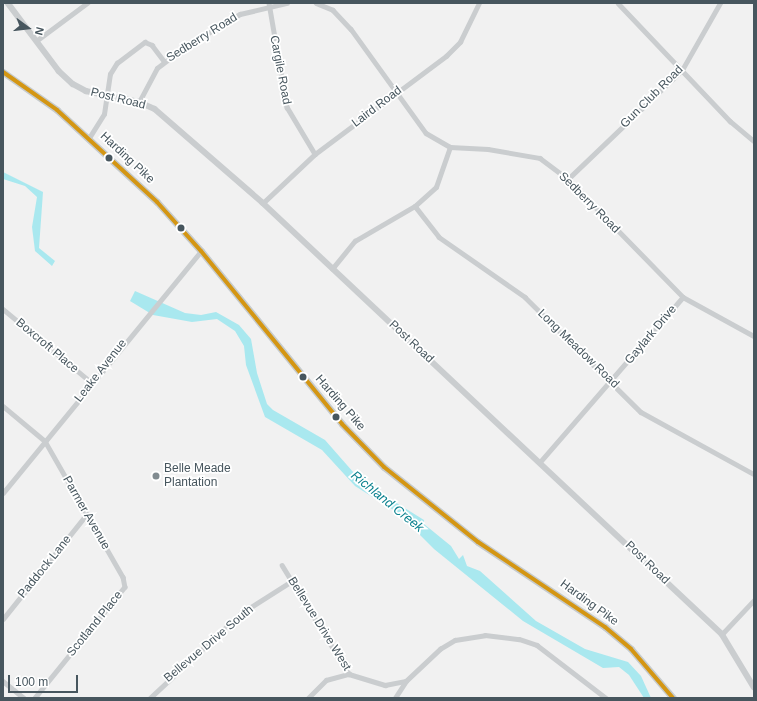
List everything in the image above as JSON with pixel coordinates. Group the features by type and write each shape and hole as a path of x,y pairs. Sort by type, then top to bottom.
{"main road":[{"name":"Harding Pike","path":"3,72 58,110 133,177 201,251 342,424 384,467 478,542 605,627 631,649 673,698"}],"street":[{"name":"Post Road","path":"8,3 36,41 73,84 106,96 138,102 168,118 263,203 722,634 754,687"},
{"path":"36,41 86,3"},
{"name":"Sedberry Road","path":"138,102 151,77 164,61 240,14 268,4 287,3"},
{"name":"Sedberry Road","path":"316,3 333,10 351,29 426,133 450,147 536,156 568,179 683,297 754,336"},
{"name":"Laird Road","path":"263,203 315,154 397,91 446,56 460,42 479,3"},
{"path":"618,3 730,121 754,141"},
{"name":"Gun Club Road","path":"568,179 682,70 720,3"},
{"name":"Cargile Road","path":"268,4 286,107 315,154"},
{"path":"89,138 101,122 113,68 141,43 152,45 164,61"},
{"path":"332,269 355,241 415,206 436,187 450,147"},
{"name":"Long Meadow Road","path":"415,206 440,237 525,297 645,414 754,474"},
{"name":"Leake Avenue","path":"3,493 143,319 201,251"},
{"name":"Gaylark Drive","path":"540,462 611,382 683,297"},
{"name":"Boxcroft Place","path":"3,309 92,383"},
{"path":"3,406 46,441"},
{"name":"Parmer Avenue","path":"46,441 86,515 123,577 125,587"},
{"name":"Paddock Lane","path":"3,619 86,515"},
{"name":"Bellevue Drive West","path":"282,565 349,674 385,685 406,681"},
{"name":"Bellevue Drive South","path":"150,698 240,614 292,580"},
{"name":"Scotland Place","path":"34,698 125,587"},
{"path":"722,634 754,600"},
{"path":"395,698 406,681 426,661 455,640 485,635 507,637 537,645 606,698"},
{"path":"308,698 326,680 349,674"},
{"path":"3,681 24,698"}],"water":[{"path":"3,172 43,192 39,248 55,261 52,266 35,251 32,227 37,197 25,186 3,179"},
{"name":"Richland Creek","path":"135,291 185,313 201,315 216,312 239,325 251,339 257,373 267,404 273,410 325,440 361,481 424,520 424,524 451,546 459,559 463,555 467,566 480,571 536,621 585,649 628,662 641,676 651,698 644,698 629,675 619,667 603,668 523,621 434,549 398,513 355,486 322,450 265,417 246,365 244,346 235,331 217,319 192,322 153,315 130,301"}],"transit line":[{"path":"3,72 57,110 157,202 201,251 342,424 384,467 478,542 605,627 631,649 673,698"}],"place":[{"name":"Belle Meade Plantation","path":"156,476"}]}
